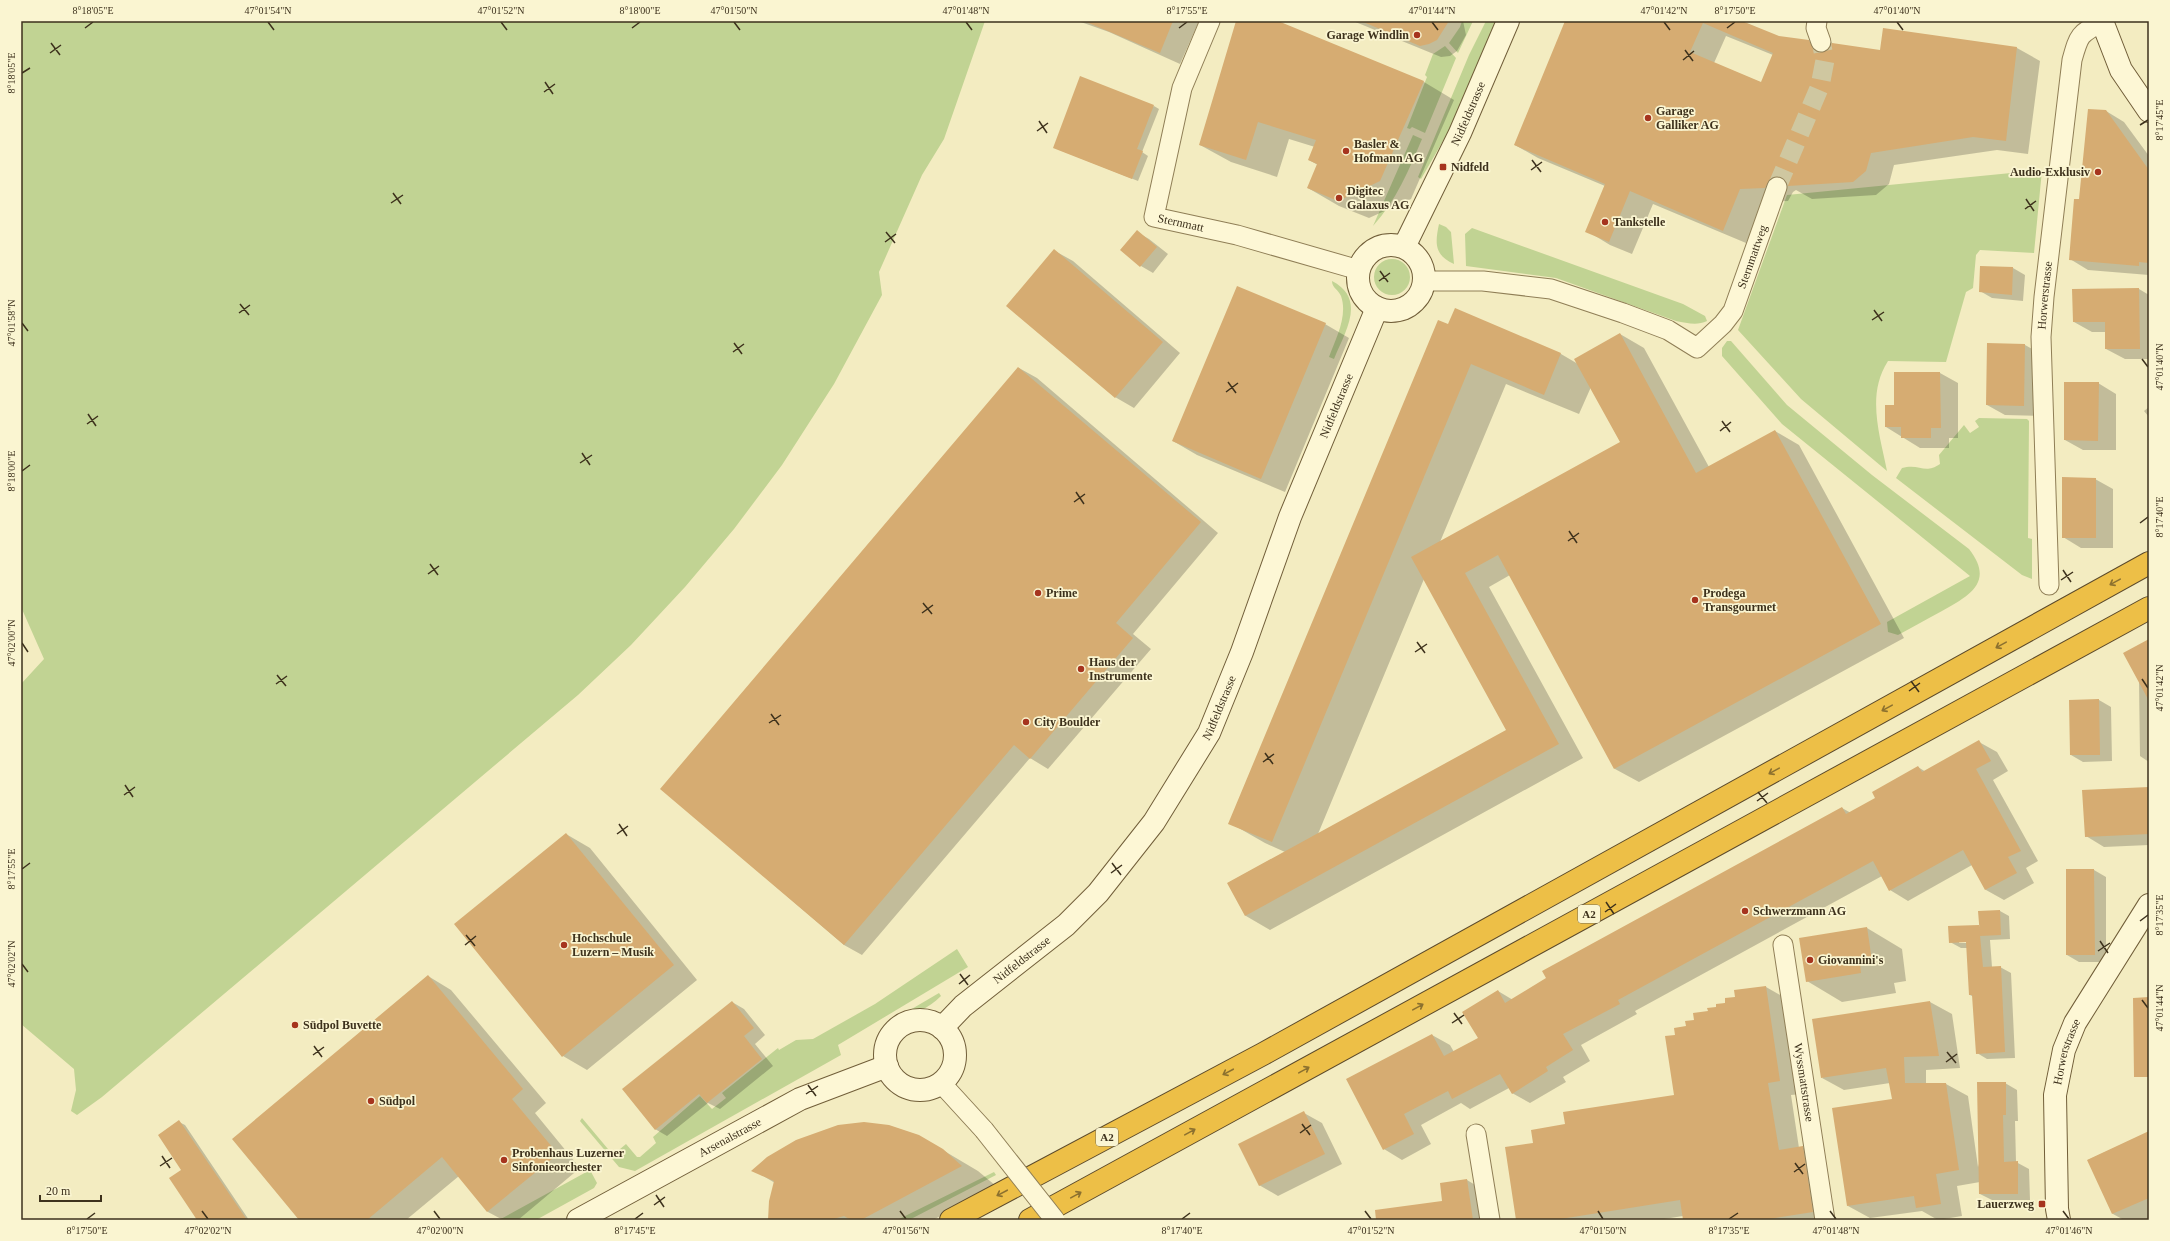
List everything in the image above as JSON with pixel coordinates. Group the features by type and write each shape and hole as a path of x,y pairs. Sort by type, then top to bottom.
{"highway":[{"name":"A2","path":"951,1220 1263,1054 2149,563"},
{"name":"A2","path":"1030,1220 2149,608"}],"street":[{"name":"Sternmatt","path":"1210,21 1182,88 1154,216 1237,235 1359,270"},
{"name":"Nidfeldstrasse","path":"1404,247 1460,133 1508,21"},
{"path":"1817,21 1816,28 1821,42"},
{"name":"Horwerstrasse","path":"2049,585 2041,337 2044,298 2072,60 2078,38 2087,30 2102,22 2121,70 2149,111"},
{"name":"Sternmattweg","path":"1424,281 1483,281 1551,289 1668,330 1697,348 1723,324 1733,311 1777,187"},
{"path":"1385,246 1404,247 1413,253 1420,261 1424,271 1424,281 1418,298 1404,309 1390,311 1377,308 1370,304 1361,292 1358,279 1359,270 1368,254 1376,248 1385,246"},
{"name":"Nidfeldstrasse","path":"942,1028 963,1006 1066,925 1102,889 1154,822 1209,733 1242,652 1290,517 1377,308"},
{"name":"Horwerstrasse","path":"2058,1220 2055,1095 2064,1050 2075,1023 2149,905"},
{"name":"Wyssmattstrasse","path":"1783,945 1825,1220"},
{"path":"924,1020 934,1023 942,1028 952,1041 955,1056 951,1071 941,1083 924,1090 915,1090 898,1082 887,1066 887,1046 890,1037 900,1027 914,1021 924,1020"},
{"name":"Arsenalstrasse","path":"578,1220 800,1099 887,1066"},
{"path":"941,1083 984,1130 1055,1220"},
{"path":"1476,1134 1490,1220"}],"green space":[{"path":"21,21 985,21 944,139 922,175 879,272 882,295 834,384 782,465 734,529 685,587 631,645 578,695 102,1097 77,1115 71,1111 76,1090 74,1069 21,1024 21,684 44,659 21,607"},
{"path":"1462,21 1473,21 1458,53 1449,43 1460,27"},
{"path":"1486,21 1497,21 1454,122 1421,179 1418,177 1469,55"},
{"path":"1445,46 1456,58 1425,133 1412,127 1410,129 1407,128 1427,77 1425,75 1433,54"},
{"path":"1413,135 1422,139 1412,162 1389,206 1373,226"},
{"path":"2042,170 2034,253 1980,250 1976,255 1973,288 1966,292 1946,362 1888,361 1881,374 1876,401 1878,429 1887,471 1801,399 1738,330 1787,195"},
{"path":"1439,224 1446,227 1451,232 1454,264 1443,257 1439,252 1437,237"},
{"path":"1472,228 1683,304 1705,316 1707,321 1696,324 1676,321 1556,278 1466,266 1465,234"},
{"path":"1396,259 1405,264 1409,270 1409,284 1405,290 1396,295 1388,295 1379,290 1375,284 1374,273 1379,264 1385,260"},
{"path":"1332,281 1343,288 1349,297 1351,306 1347,327 1334,359 1329,357 1338,335 1342,319 1343,304 1341,296 1333,285"},
{"path":"1727,341 1731,341 1787,405 1872,475 1969,549 1980,570 1979,579 1975,587 1969,593 1961,600 1898,635 1888,632 1887,622 1970,576 1782,424 1722,356 1722,348"},
{"path":"1979,418 2027,419 2029,421 2028,538 2032,539 2032,579 2022,575 1896,478 1902,468 1913,467 1930,469 1940,464 1939,455 1964,425 1970,433 1979,427 1975,421"},
{"path":"957,949 968,967 838,1045 841,1055 635,1171 619,1167 580,1121 582,1118 613,1155 626,1144 637,1157 640,1157 656,1143 653,1137 700,1096 712,1109 726,1098 722,1093 778,1048 779,1050 796,1040 813,1039 875,1004"},
{"path":"939,993 941,996 926,1008 898,1017"},
{"path":"590,1170 597,1183 594,1188 536,1220 499,1220"},
{"path":"994,1172 996,1175 909,1220 897,1220"}],"building":[{"path":"1084,21 1173,21 1160,53"},
{"path":"1236,21 1278,21 1424,81 1380,181 1338,201 1307,188 1317,164 1308,160 1316,140 1258,122 1246,160 1199,145"},
{"name":"Garage Windlin","path":"1361,21 1449,21 1437,40 1420,46"},
{"path":"1565,21 1742,21 1779,36 1809,40 1814,50 1819,53 1829,49 1832,43 1880,50 1883,28 2017,47 2006,141 1973,137 1871,153 1866,171 1853,182 1788,186 1785,180 1775,176 1770,179 1765,188 1740,189 1723,231 1630,191 1609,242 1585,232 1605,184 1514,145","holes":["1703,23 1773,53 1761,82 1690,52"]},
{"path":"1080,76 1154,105 1137,149 1143,151 1132,179 1053,148"},
{"path":"2088,109 2106,110 2149,170 2149,263 2139,262 2139,266 2069,260 2074,199 2079,199"},
{"path":"1137,230 1157,247 1140,267 1120,250"},
{"path":"1054,249 1163,342 1115,398 1006,306"},
{"path":"1980,266 2013,267 2012,295 1979,292"},
{"path":"1237,286 1326,323 1261,479 1172,441"},
{"path":"2139,288 2140,349 2105,349 2105,322 2073,322 2072,289"},
{"path":"1455,308 1561,353 1544,395 1471,364 1272,842 1228,824 1438,320 1448,324"},
{"name":"Prodega Transgourmet","path":"1620,333 1696,473 1775,430 1881,624 1614,769 1498,555 1465,573 1559,744 1245,916 1227,883 1506,730 1411,557 1620,442 1574,359"},
{"path":"1987,343 2025,344 2024,406 1986,405"},
{"path":"1018,367 1201,522 1116,623 1133,638 1030,759 1014,745 844,945 660,789"},
{"path":"1894,372 1940,372 1941,428 1931,428 1931,438 1901,438 1901,427 1885,427 1885,405 1894,405"},
{"path":"2064,382 2099,382 2098,441 2064,440"},
{"path":"2062,477 2096,478 2096,538 2062,538"},
{"path":"2149,639 2149,701 2123,653"},
{"path":"2099,699 2100,755 2070,755 2069,700"},
{"path":"1979,740 1991,761 1976,769 2021,851 2008,857 2017,873 1985,890 1963,850 1889,891 1873,861 1618,1000 1620,1004 1563,1034 1573,1050 1546,1067 1548,1071 1512,1094 1500,1074 1452,1099 1448,1091 1404,1114 1414,1134 1383,1150 1346,1079 1432,1034 1444,1056 1478,1038 1462,1012 1498,990 1505,1003 1546,978 1542,971 1842,807 1846,814 1875,798 1872,792 1918,766 1922,772"},
{"path":"2149,787 2149,834 2085,837 2082,790"},
{"name":"Hochschule Luzern – Musik","path":"566,833 674,965 562,1057 454,924"},
{"path":"2066,869 2094,869 2095,955 2066,955"},
{"path":"2000,910 2001,935 1980,936 1978,911"},
{"path":"1979,925 1983,967 2001,966 2005,1052 1976,1054 1972,995 1969,995 1966,942 1949,943 1948,926"},
{"path":"1867,927 1872,961 1860,963 1861,973 1806,982 1799,938"},
{"path":"428,975 523,1089 512,1099 558,1154 487,1212 442,1157 367,1220 299,1220 232,1139"},
{"path":"1766,986 1780,1081 1768,1083 1779,1150 1803,1146 1813,1212 1762,1220 1683,1220 1680,1200 1554,1220 1516,1220 1505,1147 1533,1143 1531,1130 1565,1124 1563,1112 1674,1095 1665,1036 1675,1035 1674,1028 1686,1026 1685,1021 1694,1020 1693,1013 1708,1011 1707,1008 1716,1007 1716,1004 1725,1003 1725,998 1735,997 1734,990"},
{"path":"2149,997 2149,1077 2134,1077 2133,998"},
{"path":"732,1001 754,1028 744,1036 762,1059 707,1103 699,1094 655,1130 622,1089"},
{"path":"1930,1001 1939,1056 1904,1057 1905,1083 1946,1083 1959,1170 1936,1174 1941,1204 1916,1208 1914,1196 1847,1206 1832,1108 1892,1099 1886,1068 1821,1078 1812,1019"},
{"path":"1977,1082 2006,1082 2006,1115 2003,1115 2004,1162 2018,1161 2018,1194 1979,1194"},
{"path":"1304,1111 1325,1154 1259,1186 1238,1144"},
{"path":"179,1120 247,1220 197,1220 169,1178 181,1170 158,1135"},
{"path":"864,1122 889,1125 919,1135 943,1149 962,1166 861,1220 851,1220 844,1216 830,1220 768,1220 769,1201 774,1181 751,1171 767,1157 796,1140 838,1125"},
{"path":"2149,1131 2149,1198 2112,1214 2087,1160"},
{"path":"1467,1179 1473,1220 1376,1220 1375,1210 1442,1201 1440,1183"}],"tunnel":[{"path":"1777,187 1820,86 1825,60 1821,42"}],"place":[{"name":"Garage Windlin","path":"1417,35"},
{"name":"Garage Galliker AG","path":"1648,118"},
{"name":"Basler & Hofmann AG","path":"1346,151"},
{"name":"Nidfeld","path":"1443,167"},
{"name":"Audio-Exklusiv","path":"2098,172"},
{"name":"Digitec Galaxus AG","path":"1339,198"},
{"name":"Tankstelle","path":"1605,222"},
{"name":"Prime","path":"1038,593"},
{"name":"Prodega Transgourmet","path":"1695,600"},
{"name":"Haus der Instrumente","path":"1081,669"},
{"name":"City Boulder","path":"1026,722"},
{"name":"Schwerzmann AG","path":"1745,911"},
{"name":"Hochschule Luzern – Musik","path":"564,945"},
{"name":"Giovannini's","path":"1810,960"},
{"name":"Südpol Buvette","path":"295,1025"},
{"name":"Südpol","path":"371,1101"},
{"name":"Probenhaus Luzerner Sinfonieorchester","path":"504,1160"},
{"name":"Lauerzweg","path":"2042,1204"}]}
